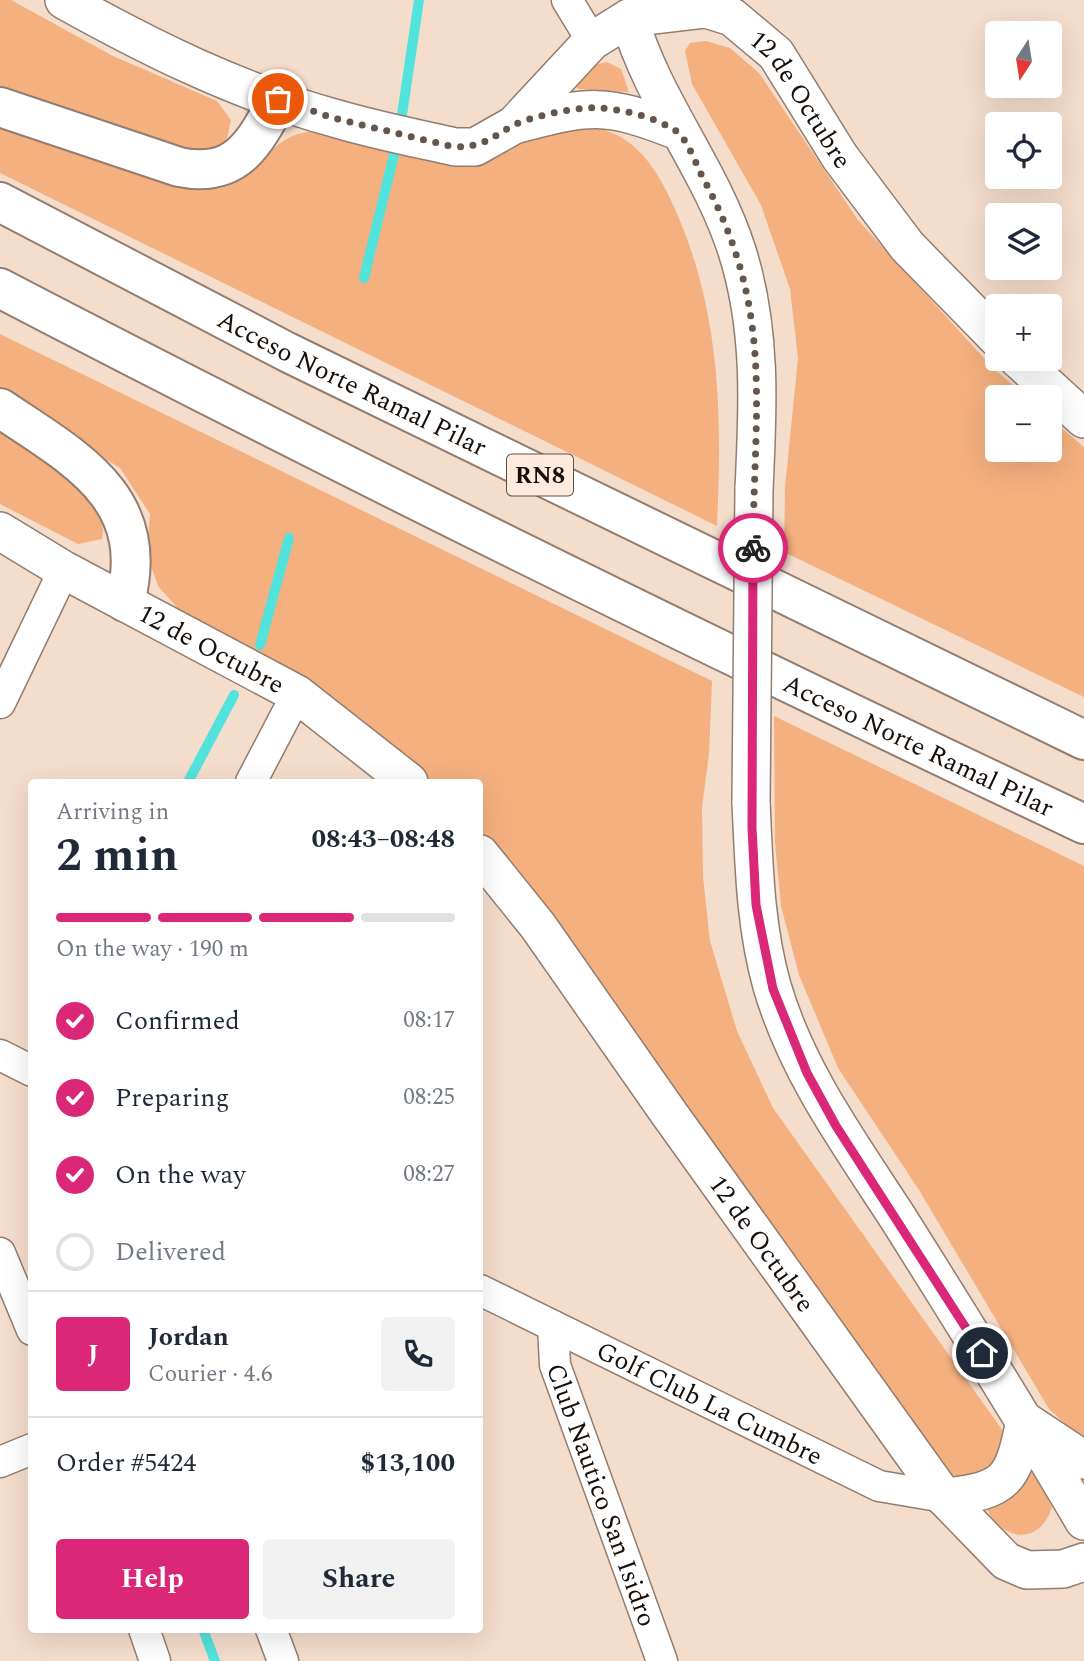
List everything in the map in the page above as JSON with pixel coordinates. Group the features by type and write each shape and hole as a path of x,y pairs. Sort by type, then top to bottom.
{"highway":[{"path":"0,107 179,167 198,170 217,168 240,157 256,140 278,99"},
{"name":"Acceso Norte Ramal Pilar","path":"0,202 287,352 1084,740"},
{"name":"Acceso Norte Ramal Pilar","path":"0,288 214,398 891,733 1084,824"},
{"path":"0,408 76,460 108,491 122,517 131,549 131,580 125,602"}],"street":[{"name":"12 de Octubre","path":"64,0 178,61 278,99 333,118 454,147 475,147 514,125 592,41 629,18 706,9 732,17 757,35 776,54 840,157 882,214 907,246 985,326"},
{"path":"566,0 592,41"},
{"path":"629,18 652,83 719,206 737,249 750,298 757,347 758,396 754,489 751,802 756,905 763,951 786,1027 836,1126 1025,1421 1084,1521"},
{"path":"514,125 567,111 597,107 633,113 678,131"},
{"path":"1031,371 1084,419"},
{"name":"12 de Octubre","path":"0,531 64,570 297,694 405,779"},
{"path":"0,703 64,570"},
{"path":"253,779 297,694"},
{"name":"12 de Octubre","path":"483,858 538,926 676,1124 944,1497 1006,1561 1027,1570 1063,1569 1084,1562"},
{"path":"2,1059 28,1069"},
{"path":"0,1253 28,1320"},
{"name":"Golf Club La Cumbre","path":"483,1291 879,1486 944,1497"},
{"name":"Club Nautico San Isidro","path":"554,1326 555,1365 663,1661"},
{"path":"1025,1421 1084,1460"},
{"path":"944,1497 973,1495 997,1485 1011,1474 1025,1421"},
{"path":"0,1462 28,1451"},
{"path":"145,1633 155,1661"},
{"path":"272,1633 283,1661"}],"shaded area":[{"path":"0,0 11,0 113,56 217,101 231,120 226,144 202,151 171,144 0,91"},
{"path":"706,41 730,48 759,73 858,220 985,359 985,371 997,371 1013,385 985,385 985,462 1062,462 1062,428 1084,447 1084,697 784,552 785,487 798,358 790,289 761,205 692,84 685,51 690,43"},
{"path":"607,62 621,69 629,92 578,89 573,83 594,65"},
{"path":"0,124 189,189 217,189 233,183 285,140 309,132 352,137 459,166 488,159 556,128 592,127 624,139 649,162 667,192 690,248 702,287 710,326 718,404 717,526 0,173"},
{"path":"0,334 712,681 709,754 702,807 703,877 710,941 737,1031 773,1108 1008,1438 1004,1457 972,1479 951,1475 935,1462 543,901 483,833 483,779 428,779 363,720 279,663 182,613 158,586 147,554 150,514 120,468 0,393"},
{"path":"0,422 50,456 83,487 95,504 102,521 102,539 78,544 0,504"},
{"path":"774,716 1084,866 1084,1441 1049,1409 919,1190 838,1068 799,975 781,906 775,843"},
{"path":"1031,1466 1052,1507 1039,1528 1022,1535 1012,1533 994,1521 987,1510 1003,1504 1015,1495"}],"waterway":[{"path":"400,128 419,0"},
{"path":"364,278 397,142"},
{"path":"260,645 289,538"},
{"path":"190,779 234,695"},
{"path":"204,1633 215,1661"}],"way so far":[{"path":"278,99 333,118 454,147 475,147 494,139 514,125 567,111 597,107 633,113 678,131 719,206 737,249 750,298 757,347 758,396 753,548"}],"route":[{"path":"753,548 752,828 756,905 763,951 773,989 786,1027 807,1073 836,1126 982,1353"}]}
